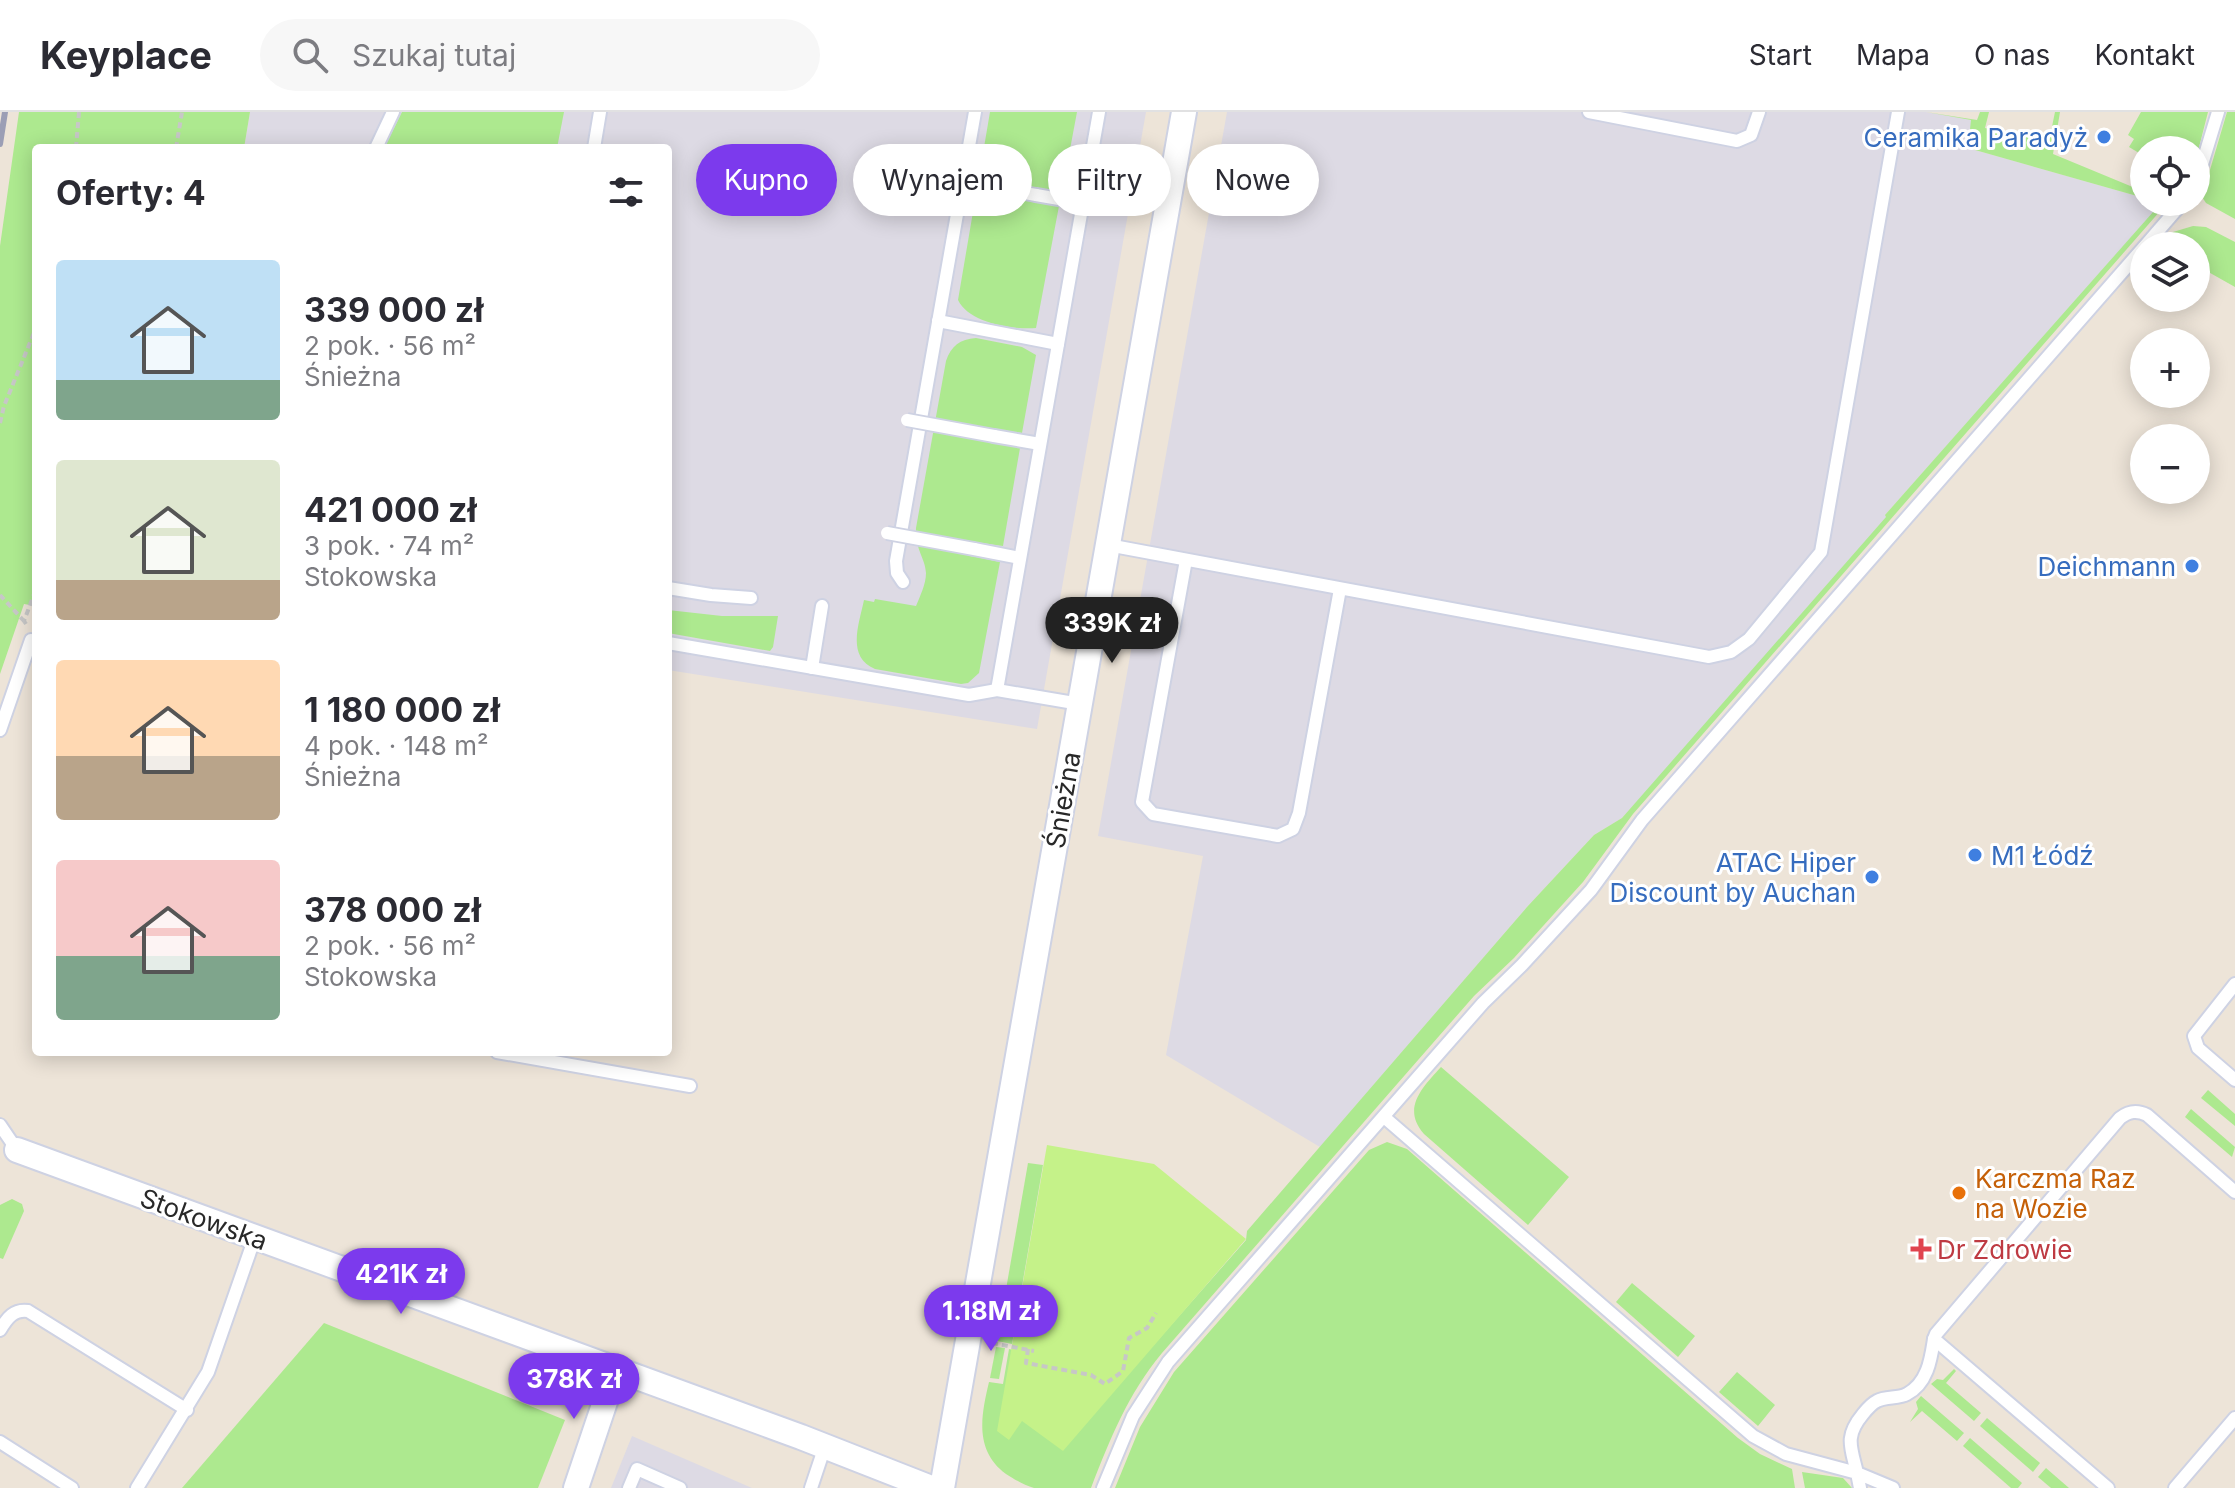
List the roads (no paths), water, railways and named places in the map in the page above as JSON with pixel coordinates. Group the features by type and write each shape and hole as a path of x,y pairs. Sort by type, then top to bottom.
{"street":[{"name":"Śnieżna","path":"942,1488 1184,112"},
{"name":"Stokowska","path":"17,1150 825,1446 931,1488"},
{"path":"576,1488 616,1369"}],"lane":[{"path":"378,144 393,112"},
{"path":"595,144 600,112"},
{"path":"903,582 897,573 896,561 975,112"},
{"path":"1093,144 1099,112"},
{"path":"1589,112 1737,141 1751,135 1759,112"},
{"path":"1108,545 1709,657 1731,652 1749,639 1821,552 1898,112"},
{"path":"2210,138 2218,112"},
{"path":"997,690 1080,216"},
{"path":"2156,232 2171,216"},
{"path":"1103,1488 1133,1416 1157,1377 1483,1003 1591,890 1642,820 2130,262"},
{"path":"938,321 1058,344"},
{"path":"907,420 1040,444"},
{"path":"887,533 1020,558"},
{"path":"1186,560 1142,802 1153,814 1278,836 1293,829 1299,813 1340,589"},
{"path":"672,589 751,598"},
{"path":"812,668 822,606"},
{"path":"0,730 31,640"},
{"path":"672,644 969,695 997,690 1080,704"},
{"path":"2235,984 2194,1036 2198,1048 2235,1080"},
{"path":"520,1056 690,1086"},
{"path":"1860,1488 1849,1442 1852,1429 1873,1403 1905,1395 1913,1389 1927,1372 1934,1339 1956,1308 2128,1113 2147,1115 2235,1192"},
{"path":"1384,1117 1753,1436 1773,1449 1800,1460 1857,1473 1893,1488"},
{"path":"0,1125 17,1150"},
{"path":"137,1488 208,1372 255,1237"},
{"path":"0,1330 10,1315 19,1310 28,1311 187,1410"},
{"path":"1934,1339 2108,1488"},
{"path":"2175,1488 2235,1418"},
{"path":"0,1442 72,1488"},
{"path":"811,1488 825,1446"},
{"path":"629,1488 637,1469 680,1488"}],"railway":[{"path":"0,144 5,112"}],"place":[{"name":"Ceramika Paradyż","path":"2104,137"},
{"name":"Deichmann","path":"2192,566"},
{"name":"M1 Łódź","path":"1975,855"},
{"name":"ATAC Hiper Discount by Auchan","path":"1872,877"},
{"name":"Karczma Raz na Wozie","path":"1959,1193"},
{"name":"Dr Zdrowie","path":"1921,1249"}]}
